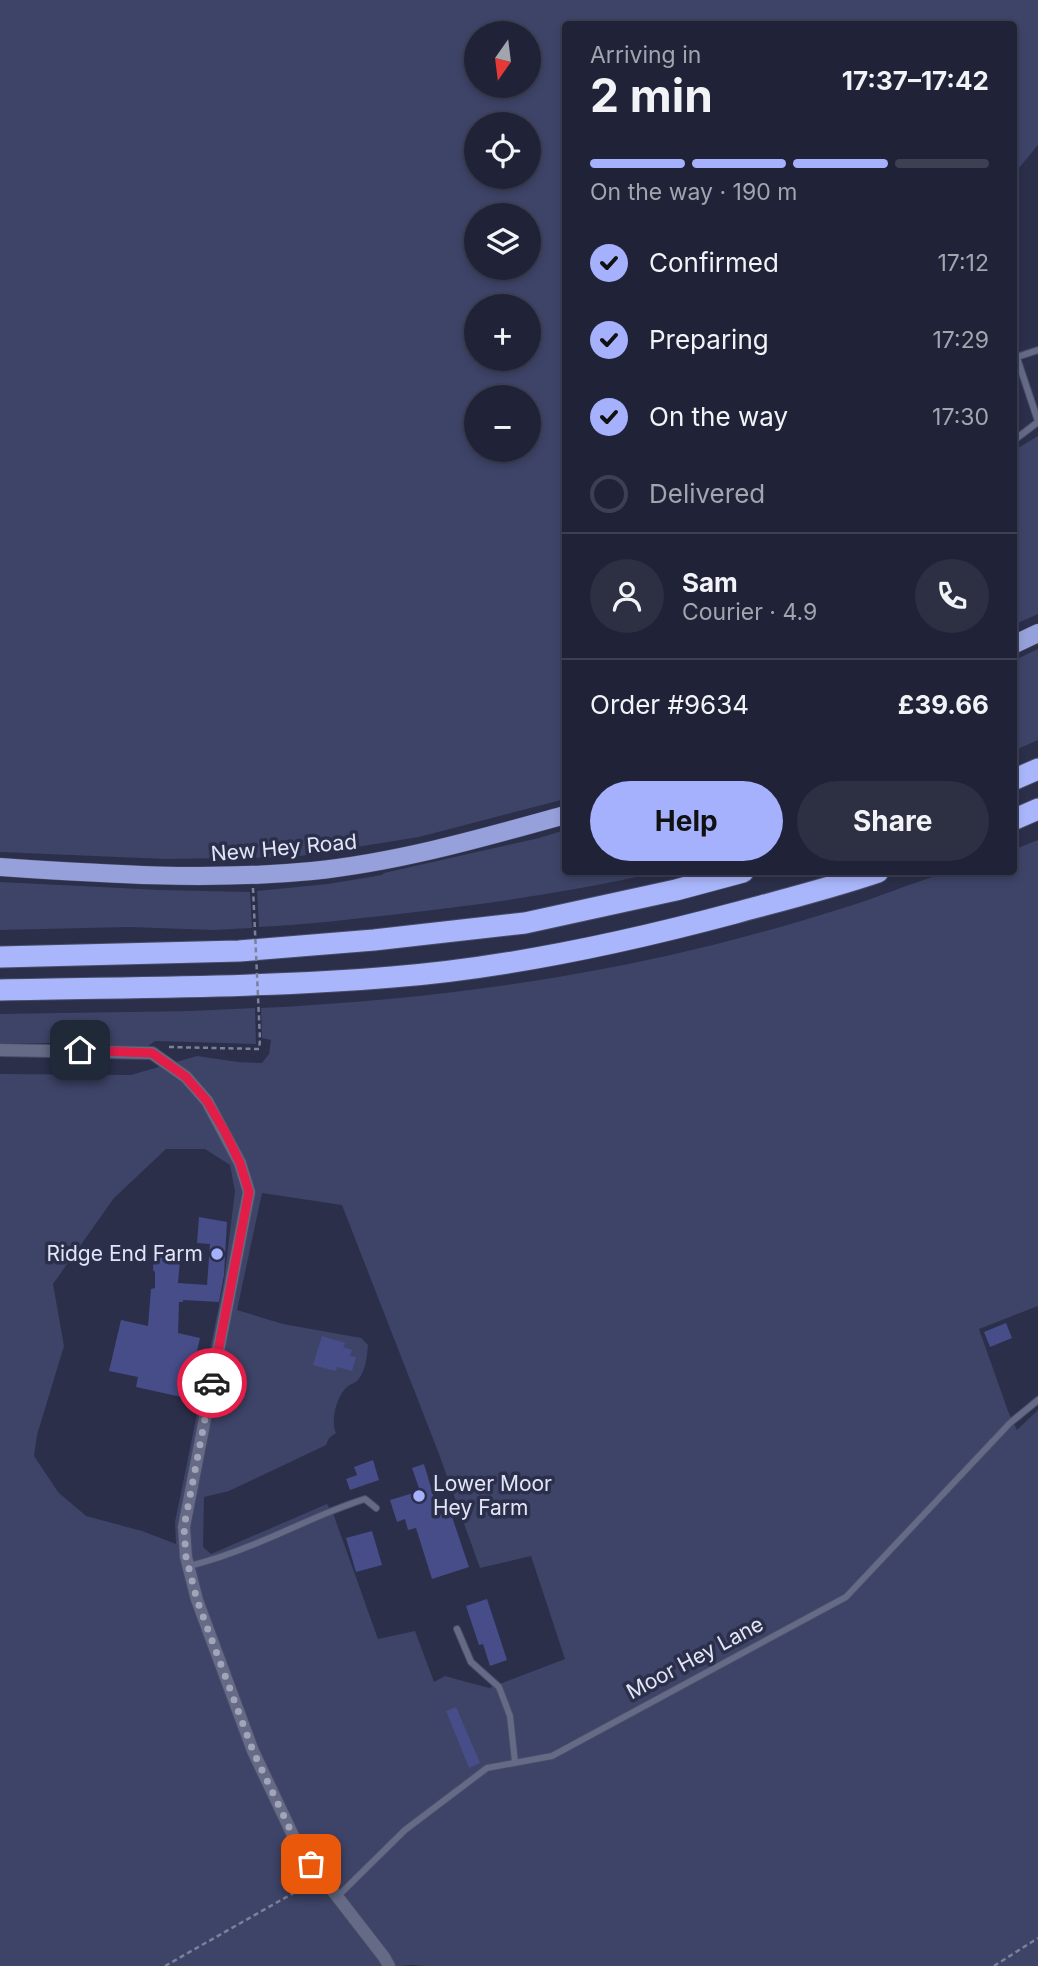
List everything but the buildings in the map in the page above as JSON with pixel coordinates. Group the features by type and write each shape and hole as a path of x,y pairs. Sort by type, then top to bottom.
{"highway":[{"path":"1017,778 1038,769"},
{"path":"1017,818 1038,809"},
{"path":"0,957 239,951 512,925 676,890 732,875"},
{"path":"0,990 286,984 394,977 527,961 676,929 869,875"}],"main road":[{"path":"1017,643 1038,633"},
{"name":"New Hey Road","path":"0,867 183,877 251,876 314,871 374,863 436,850 562,816"}],"street":[{"path":"0,1050 152,1053 186,1077 207,1101 240,1163 249,1192 184,1527 189,1566 197,1600 253,1751 298,1846 389,1966"}],"lane":[{"path":"1017,438 1038,421 1017,357 1038,350"},
{"name":"Moor Hey Lane","path":"336,1897 405,1830 487,1768 552,1756 846,1597 1010,1423 1038,1399"},
{"path":"189,1566 262,1542 327,1512 365,1499 376,1508"},
{"path":"457,1629 471,1662 499,1687 510,1716 515,1762"}],"path":[{"path":"152,1053 171,1046 259,1049 253,888"},
{"path":"165,1966 304,1887 323,1881"},
{"path":"995,1966 1038,1938"}],"shaded area":[{"path":"0,0 1038,0 1038,145 1017,170 1017,21 562,21 562,800 419,837 294,857 166,859 0,852"},
{"path":"1038,436 1038,614 1017,623 1017,449"},
{"path":"1038,649 1038,740 1017,749 1017,659"},
{"path":"562,831 562,875 645,875 497,902 346,920 259,927 257,891 382,875"},
{"path":"1038,840 1038,1306 979,1329 1017,1430 1038,1410 1038,1966 0,1966 0,1074 131,1075 197,1056 262,1063 269,1054 271,1040 262,1038 261,1008 371,1001 480,989 589,972 778,928 940,875 1017,875 1017,848","holes":["166,1149 205,1149 230,1165 235,1191 224,1281 175,1522 176,1544 142,1531 86,1516 58,1492 34,1456 37,1435 64,1346 53,1284 114,1198","262,1193 342,1205 439,1454 480,1568 531,1556 565,1659 489,1688 445,1676 434,1682 415,1631 378,1639 334,1516 327,1504 211,1554 203,1547 204,1497 229,1491 326,1445 329,1438 336,1433 334,1415 340,1396 359,1379 364,1370 368,1345 361,1338 283,1324 237,1310"]},
{"path":"0,882 250,892 252,928 0,930"},
{"path":"255,1008 256,1044 155,1041 147,1047 0,1043 0,1014"}],"way so far":[{"path":"212,1383 184,1527 186,1557 197,1600 253,1751 298,1846 311,1864"}],"place":[{"name":"Ridge End Farm","path":"217,1254"},
{"name":"Lower Moor Hey Farm","path":"419,1496"}],"route":[{"path":"80,1050 152,1053 186,1077 207,1101 240,1163 249,1192 212,1383"}]}
